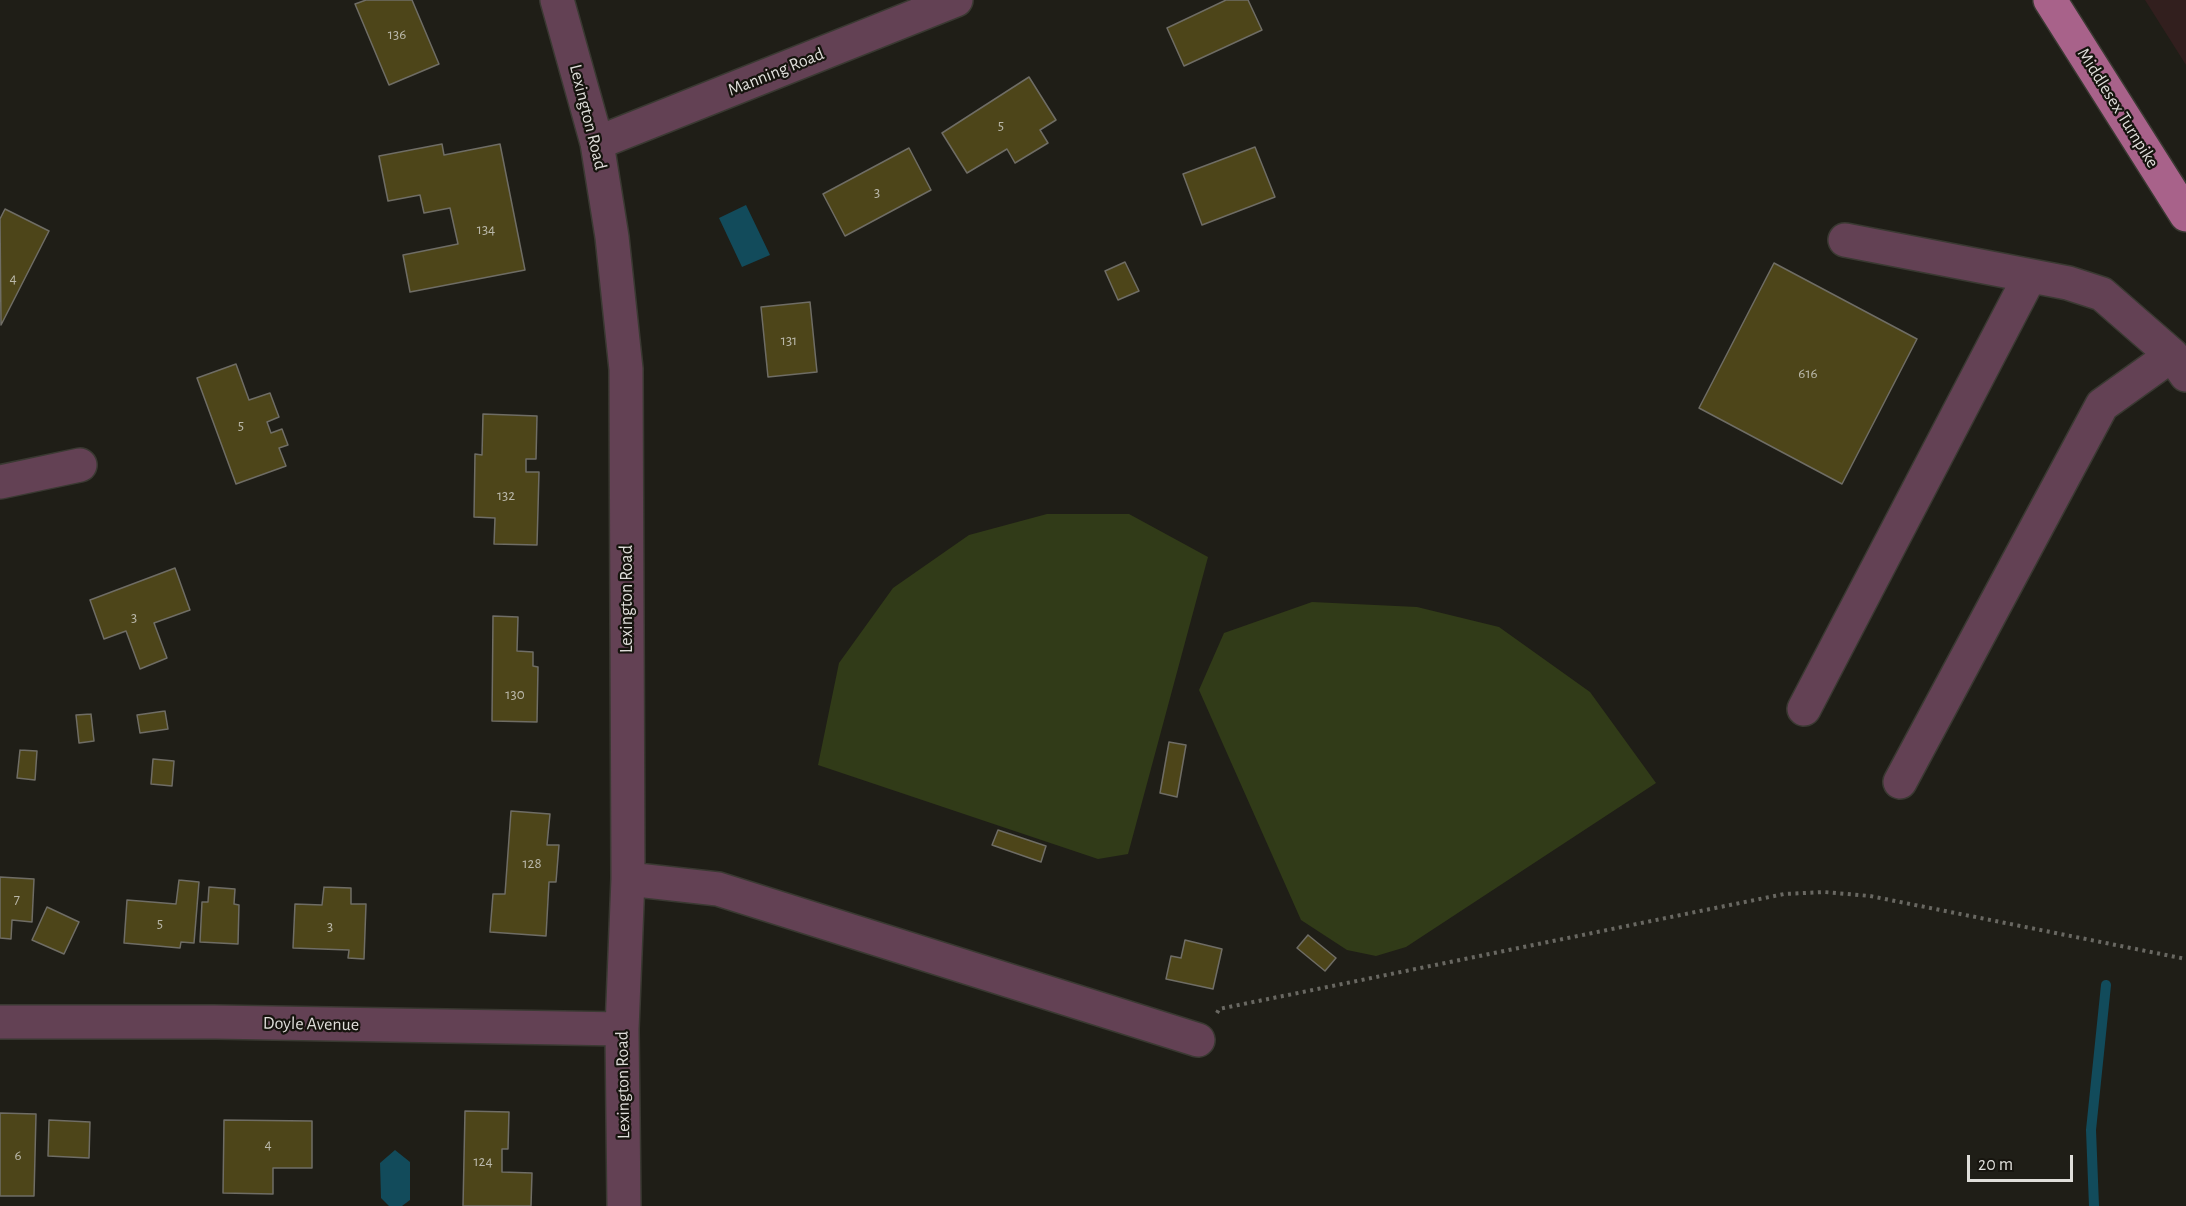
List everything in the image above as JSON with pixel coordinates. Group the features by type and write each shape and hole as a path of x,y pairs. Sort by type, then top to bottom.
{"main road":[{"name":"Middlesex Turnpike","path":"2050,0 2186,215"}],"street":[{"name":"Lexington Road","path":"557,0 597,144 612,237 626,369 628,879 622,1029 624,1206"},
{"name":"Manning Road","path":"597,144 956,0"},
{"path":"1845,240 2068,283 2102,294 2179,365 2102,405 1900,782"},
{"path":"1804,709 2030,276"},
{"path":"0,482 80,465"},
{"path":"628,879 718,889 1198,1040"},
{"name":"Doyle Avenue","path":"0,1022 215,1022 622,1029"}],"path":[{"path":"1198,1040 1219,1009 1784,894 1824,892 1870,896 2186,959"}],"shaded area":[{"path":"2145,0 2186,0 2186,65"}],"green space":[{"path":"1047,514 1129,514 1208,557 1128,854 1098,859 818,765 839,663 893,588 969,535"},
{"path":"1312,602 1417,607 1499,627 1590,692 1656,783 1406,947 1376,956 1347,950 1301,920 1199,690 1224,633"}],"water":[{"path":"746,205 770,255 742,267 719,218"},
{"path":"395,1150 410,1162 410,1200 402,1206 389,1206 381,1198 380,1163"}],"building":[{"path":"366,0 412,0 439,64 389,85 355,4"},
{"path":"1226,0 1248,0 1262,30 1184,66 1167,28"},
{"path":"1029,77 1056,120 1040,130 1048,143 1015,163 1007,149 967,173 942,133"},
{"path":"442,144 444,155 500,144 525,270 410,292 403,255 458,244 450,208 424,213 420,195 388,201 379,156"},
{"path":"1255,147 1275,197 1202,225 1183,174"},
{"path":"909,148 931,190 845,236 823,194"},
{"path":"5,209 49,231 1,325 0,219"},
{"path":"1125,262 1139,291 1118,300 1105,271"},
{"path":"1774,263 1917,339 1842,484 1699,408"},
{"path":"810,302 817,372 768,377 761,307"},
{"path":"236,364 249,400 270,393 279,417 267,422 271,433 282,429 288,445 279,448 286,466 236,484 197,378"},
{"path":"483,414 537,416 536,459 526,459 526,472 539,472 537,545 494,544 495,518 474,517 475,454 482,455"},
{"path":"175,568 190,610 154,623 167,658 140,669 126,631 104,639 90,600"},
{"path":"493,616 518,617 517,651 533,652 533,666 538,667 537,722 492,721"},
{"path":"165,711 168,729 140,733 137,715"},
{"path":"91,714 94,741 79,743 76,715"},
{"path":"1169,742 1186,745 1177,797 1160,793"},
{"path":"20,750 37,751 35,780 17,778"},
{"path":"153,759 174,761 172,786 151,784"},
{"path":"511,811 550,814 547,845 559,845 556,882 549,882 546,936 490,932 493,894 505,894"},
{"path":"998,830 1046,846 1041,862 992,845"},
{"path":"0,877 34,879 32,922 12,920 11,939 0,938"},
{"path":"179,880 199,882 194,943 181,942 180,948 124,943 127,900 176,904"},
{"path":"209,887 235,889 234,904 239,905 238,944 200,942 202,902 208,902"},
{"path":"324,887 351,888 351,904 366,904 364,959 348,958 349,950 293,948 295,904 322,905"},
{"path":"47,907 79,922 64,954 32,940"},
{"path":"1308,935 1336,958 1325,971 1297,948"},
{"path":"1185,940 1222,949 1213,989 1166,979 1171,956 1181,958"},
{"path":"465,1111 509,1112 508,1149 502,1149 502,1172 532,1173 531,1206 463,1206"},
{"path":"0,1113 36,1114 34,1196 0,1196"},
{"path":"49,1120 90,1122 89,1158 48,1156"},
{"path":"224,1120 312,1121 312,1168 273,1168 273,1194 223,1193"}],"waterway":[{"path":"2094,1206 2091,1130 2106,985"}]}
